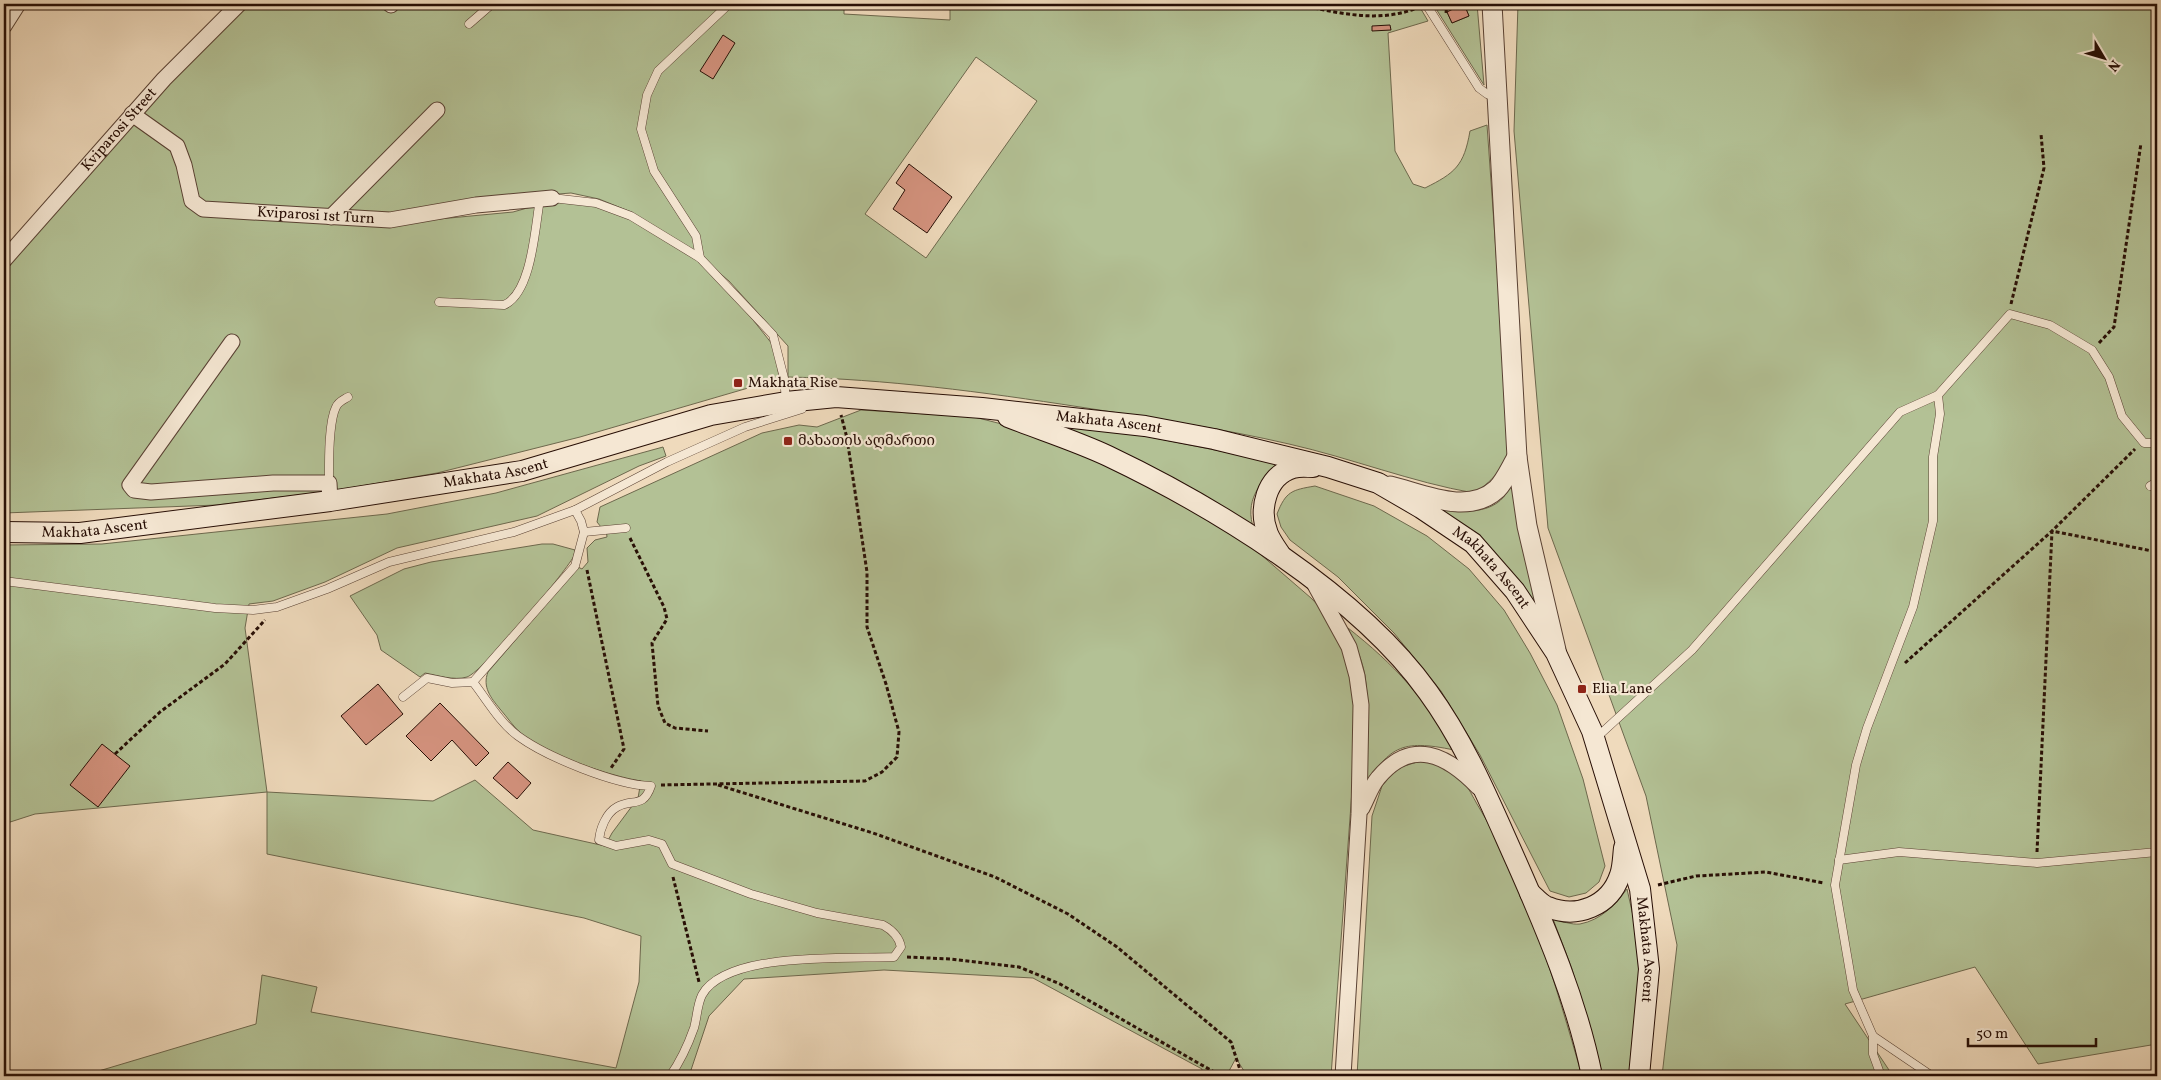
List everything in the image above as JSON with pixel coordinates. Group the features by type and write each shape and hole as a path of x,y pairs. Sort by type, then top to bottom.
{"main road":[{"name":"Makhata Ascent","path":"4,532 80,533 329,492 522,471 711,415 786,402 836,397 982,408 1145,426 1214,439 1328,467 1378,483 1421,508 1472,542 1515,591 1556,653 1594,740 1640,889 1649,969 1639,1076"},
{"name":"Makhata Ascent","path":"982,408 1106,455 1169,487 1282,558 1340,601 1391,648 1428,691 1459,740 1486,796 1530,893 1556,957 1584,1039 1592,1076"},
{"path":"1282,558 1268,534 1264,514 1266,495 1274,480 1293,468 1328,467"},
{"path":"1530,893 1546,907 1569,913 1592,908 1610,894 1620,875 1625,840"}],"street":[{"path":"4,26 18,4"},
{"name":"Kviparosi Street","path":"4,260 164,79 239,4"},
{"path":"1492,4 1495,109 1518,456 1527,526 1556,653"},
{"path":"332,217 437,110"},
{"name":"Kviparosi 1st Turn","path":"132,114 177,146 184,165 192,201 203,209 390,220 476,205 546,199"},
{"path":"232,342 130,485 134,490 151,492 273,483 329,492"},
{"path":"1378,483 1453,502 1471,502 1485,498 1498,488 1518,456"},
{"path":"1313,581 1342,631 1349,647 1357,676 1361,729 1359,814 1343,1076"},
{"path":"1359,814 1376,779 1394,761 1418,754 1442,757 1462,770 1486,796"}],"lane":[{"path":"469,24 492,4"},
{"path":"700,258 696,236 654,171 642,129 647,95 658,71 729,4"},
{"path":"1425,4 1479,88 1487,94 1495,109"},
{"path":"439,302 504,305 511,302 520,290 528,268 546,199 596,203 631,216 700,258 773,335 784,378 786,402"},
{"path":"1594,740 1692,650 1900,412 1938,395 2010,314 2050,325 2092,350 2109,377 2122,416 2144,443 2157,443"},
{"path":"1881,1076 1872,1054 1873,1036 1853,990 1834,885 1856,765 1866,728 1913,607 1933,522 1933,457 1940,414 1938,395"},
{"path":"329,492 329,450 334,411 337,405 348,397"},
{"path":"4,581 215,608 253,610 277,607 327,589 389,562 514,532 575,510 667,462 745,427 836,397"},
{"path":"403,697 427,678 452,682 473,682 574,566 584,532 575,510"},
{"path":"584,532 626,528"},
{"path":"473,682 518,736 547,752 603,776 639,786 651,786 648,795 638,802 616,807 600,826 599,840 616,846 649,840 662,844 672,864 751,894 817,913 864,920 883,925 892,930 900,940 901,947 894,957 782,961 738,968 714,981 702,996 693,1029 670,1076"},
{"path":"1839,860 1899,852 2037,863 2157,852"},
{"path":"1873,1036 1932,1076"}],"path":[{"path":"1295,4 1348,15 1384,16 1410,11 1425,4"},
{"path":"2010,314 2044,168 2041,134"},
{"path":"2092,350 2114,328 2142,143"},
{"path":"651,786 865,781 882,772 897,757 899,732 868,627 867,572 847,438 836,397"},
{"path":"1884,682 2052,531 2130,453 2144,443"},
{"path":"626,528 664,607 667,619 652,643 658,706 665,723 675,728 708,731"},
{"path":"2052,531 2157,552"},
{"path":"2037,863 2052,531"},
{"path":"577,558 585,566 590,577 624,749 619,758 603,776"},
{"path":"115,754 160,712 225,664 277,607"},
{"path":"715,784 873,833 985,874 1068,914 1117,947 1231,1042 1242,1076"},
{"path":"672,864 673,882 702,996"},
{"path":"1640,889 1696,876 1766,872 1834,885"},
{"path":"894,957 950,959 1019,966 1060,984 1221,1076"}],"green space":[{"path":"239,4 844,4 844,14 950,20 950,4 1418,4 1428,21 1388,33 1395,151 1413,184 1425,188 1451,173 1465,153 1470,131 1487,125 1510,449 1501,468 1486,484 1474,493 1427,483 1289,444 1185,424 971,391 861,380 788,377 788,346 729,281 696,253 631,212 599,199 571,193 495,199 418,221 513,212 552,201 594,205 631,219 699,261 746,311 776,349 779,379 580,437 437,473 338,490 217,505 4,513 4,260","holes":["976,57 1037,101 926,258 865,214"]},
{"path":"1433,4 1451,4 1453,9 1447,12 1452,23 1469,16 1464,4 1477,4 1484,85"},
{"path":"1518,4 2157,4 2157,1044 2038,1064 1975,967 1845,1004 1893,1076 1662,1076 1677,945 1646,796 1548,528 1514,131"},
{"path":"861,410 944,415 947,410 1029,431 1103,457 1245,541 1311,598 1331,619 1354,680 1353,777 1331,1076 1247,1076 1236,1058 1229,1071 1234,1076 1201,1076 1202,1069 1033,978 884,970 744,979 709,1016 689,1076 82,1076 256,1024 262,975 317,987 311,1012 616,1068 639,982 641,936 584,918 267,854 267,792 433,801 475,780 533,830 605,846 612,833 638,798 641,781 613,775 580,764 534,743 517,729 497,705 488,692 486,683 488,672 578,567 582,569 588,562 587,548 595,540 607,537 606,528 601,527 597,522 600,507 762,433 799,425 817,427"},
{"path":"1054,424 1135,434 1280,463 1255,493 1251,510 1254,530"},
{"path":"663,447 666,456 639,466 537,516 397,548 325,582 273,601 249,604 245,628 267,792 35,814 4,824 4,545 102,544 387,514 496,493"},
{"path":"1515,477 1546,628 1431,504 1464,511 1490,507 1503,498"},
{"path":"1315,486 1374,506 1427,536 1469,569 1504,610 1530,653 1557,705 1583,779 1605,866 1599,882 1586,893 1569,897 1550,891 1480,755 1441,691 1394,633 1338,577 1290,540 1281,527 1277,514 1287,496 1295,491"},
{"path":"542,544 553,544 575,550 574,556 540,601 505,641 476,671 467,677 451,678 425,673 420,677 381,650 377,635 350,596 404,569 431,562"},
{"path":"1348,628 1380,655 1408,683 1432,714 1454,750 1421,745 1408,746 1398,750 1380,765 1362,793 1367,690 1362,664"},
{"path":"1421,761 1444,763 1455,770 1495,836 1526,902 1550,971 1582,1076 1357,1076 1372,816 1382,786 1397,768"},
{"path":"1627,889 1636,929 1649,1076 1603,1076 1572,969 1553,919 1574,924 1588,922 1607,911"}],"building":[{"path":"1451,4 1464,4 1469,16 1452,23 1447,12 1453,9"},
{"path":"1390,25 1391,30 1372,31 1372,26"},
{"path":"723,35 735,43 713,79 700,71"},
{"path":"909,164 952,197 927,233 893,209 905,190 896,183"},
{"path":"378,684 403,714 366,745 341,716"},
{"path":"440,703 489,753 476,766 452,740 431,761 406,736"},
{"path":"102,744 130,766 98,807 70,785"},
{"path":"508,762 531,783 517,799 493,778"}],"place":[{"name":"Makhata Rise","path":"738,383"},
{"name":"მახათის აღმართი","path":"788,441"},
{"name":"Elia Lane","path":"1582,689"}]}
